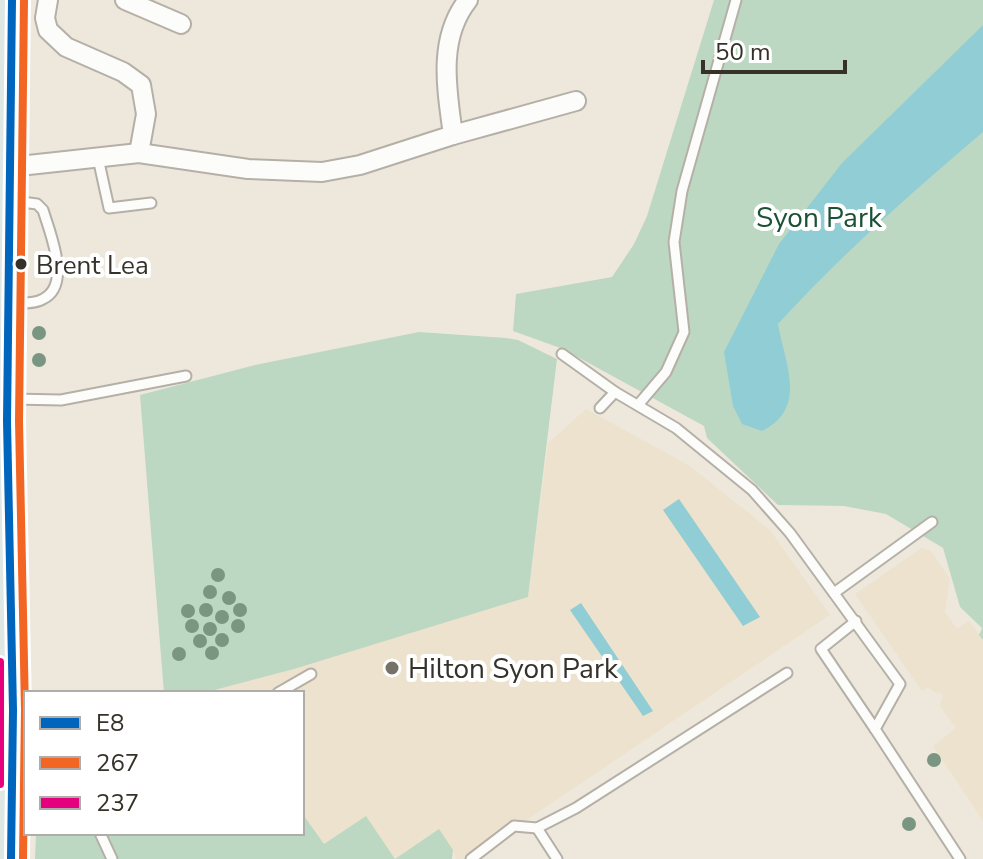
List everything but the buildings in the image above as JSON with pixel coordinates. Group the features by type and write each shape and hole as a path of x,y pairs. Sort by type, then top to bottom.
{"main road":[{"path":"11,859 20,787 5,566 5,288 11,200 5,133 12,0"}],"street":[{"path":"48,0 45,18 48,30 66,47 123,72 141,85 146,114 139,153"},
{"path":"125,0 181,24"},
{"path":"453,135 445,78 449,39 468,0"},
{"path":"10,167 139,153 248,169 322,172 360,165 576,101"}],"lane":[{"path":"638,405 666,372 684,332 674,242 682,191 736,0"},
{"path":"98,158 109,208 151,203"},
{"path":"5,288 43,300 55,289 59,269 40,206 11,200"},
{"path":"562,354 615,392 676,428 752,490 790,533 900,684 875,729"},
{"path":"7,399 61,400 186,376"},
{"path":"600,408 615,392"},
{"path":"834,593 932,522"},
{"path":"856,621 821,649 960,859"},
{"path":"471,859 514,826 537,828 587,801 787,673"},
{"path":"281,691 311,674"},
{"path":"537,828 557,859"},
{"path":"101,835 112,859"}],"shaded area":[{"path":"586,409 690,466 770,530 830,615 469,859 456,859 453,850 395,859 324,844 304,816 304,691 207,691 528,597 548,443"},
{"path":"922,548 931,551 950,579 945,612 957,629 969,621 983,640 983,821 933,746 956,728 940,706 943,694 929,687 922,691 855,594"}],"green space":[{"name":"Syon Park","path":"714,0 983,0 983,640 979,635 982,628 960,607 943,548 886,514 844,506 778,505 707,438 704,426 563,349 513,331 516,294 612,277 634,244 647,216"},
{"path":"419,332 518,340 557,359 528,597 294,669 211,691 164,691 140,395 255,365"},
{"path":"304,816 324,844 366,816 395,859 35,859 36,835 304,835"},
{"path":"439,829 453,850 452,859 395,859"}],"water":[{"path":"983,25 983,132 878,225 778,324 790,384 785,410 762,431 742,424 733,406 724,352 779,244 842,163"},
{"path":"679,499 760,617 743,626 663,510"},
{"path":"581,603 653,711 643,716 570,610"}],"transit line":[{"name":"E8","path":"11,859 13,710 7,421 12,0"},
{"name":"267","path":"24,0 19,421 25,691"},
{"name":"237","path":"0,662 0,784"},
{"name":"267","path":"23,859 24,784"}],"place":[{"name":"Brent Lea","path":"21,264"},
{"name":"Hilton Syon Park","path":"392,668"}]}
